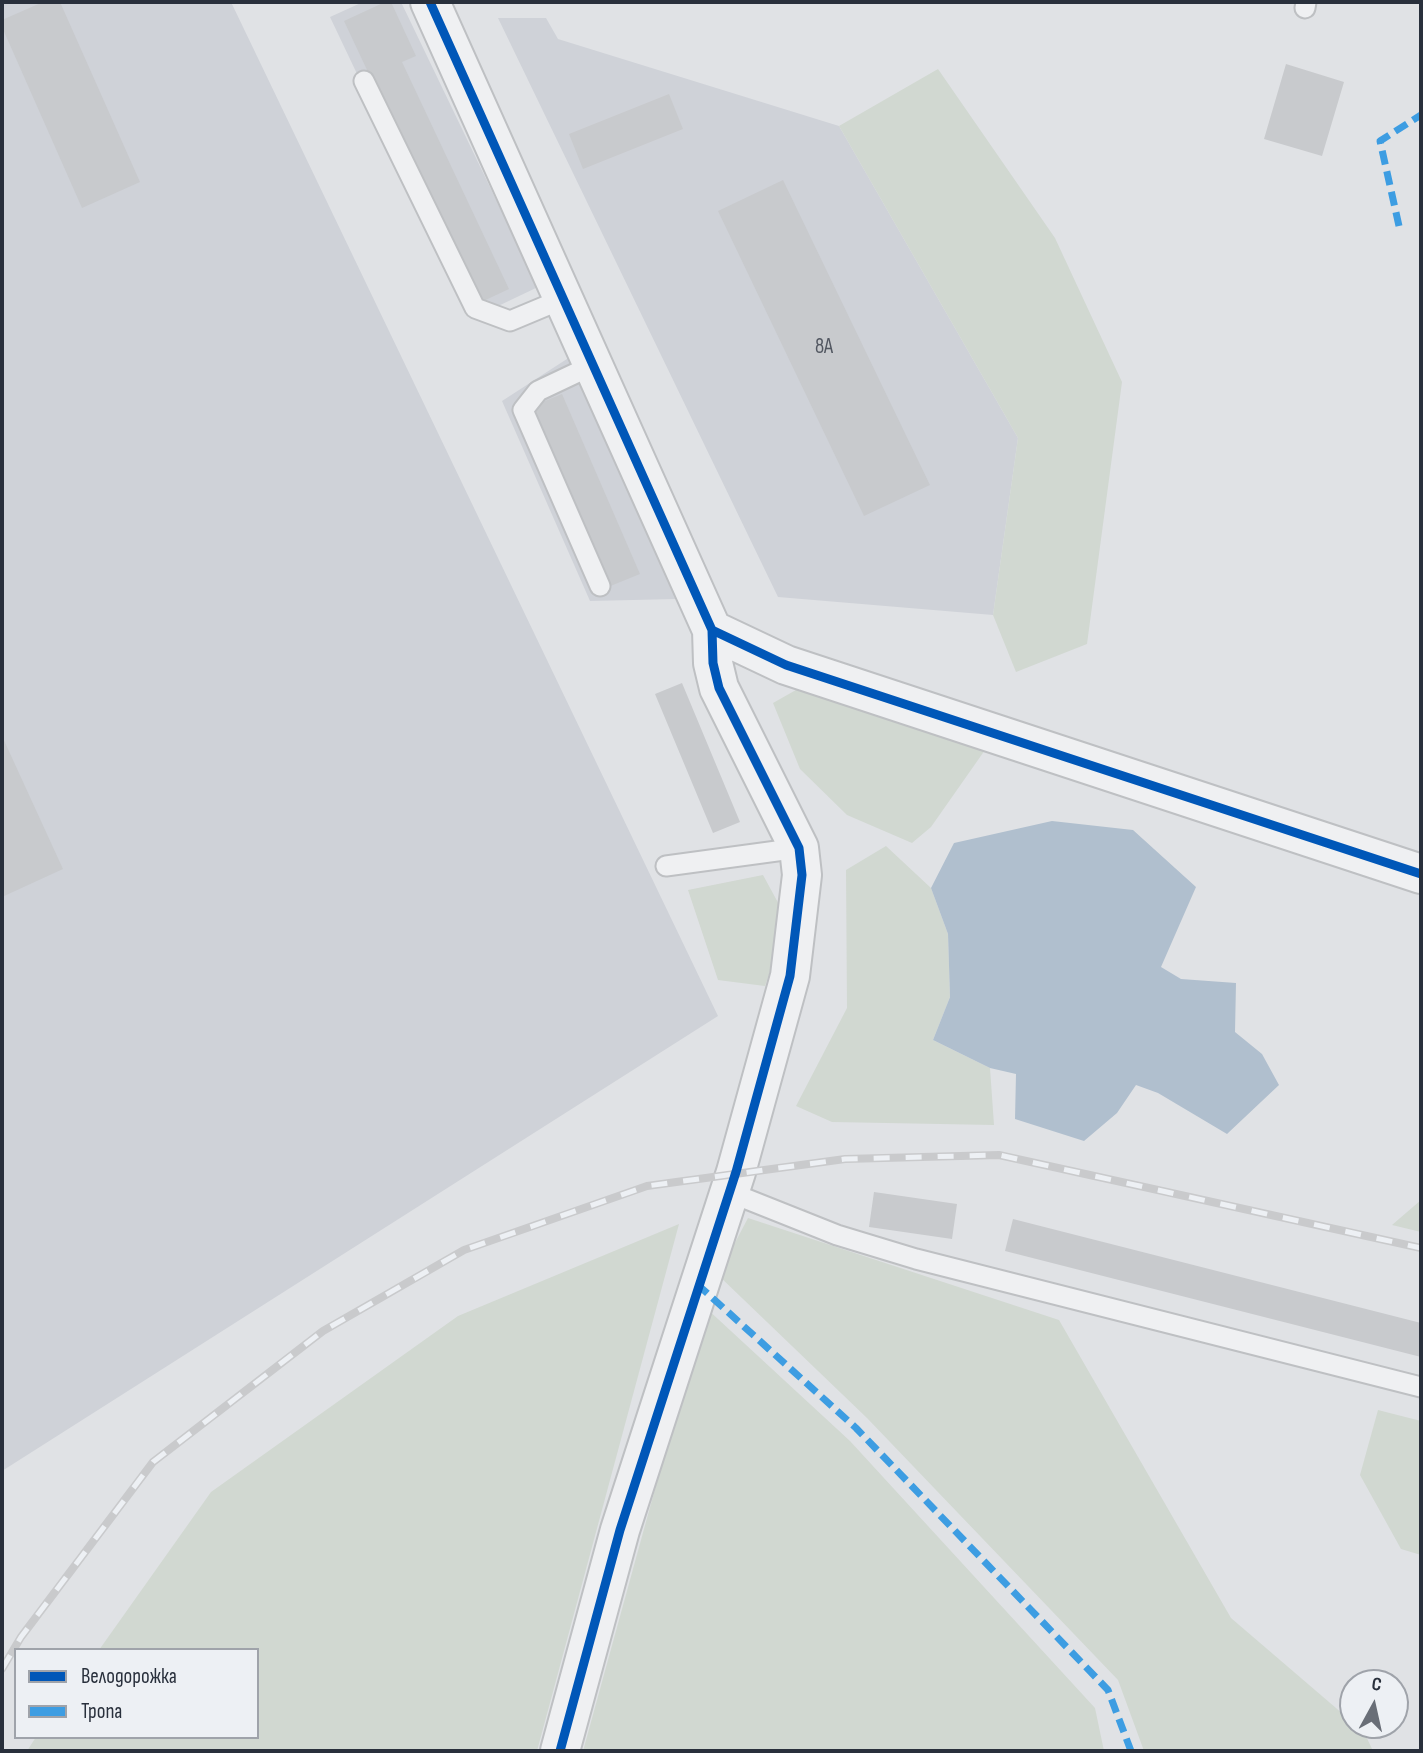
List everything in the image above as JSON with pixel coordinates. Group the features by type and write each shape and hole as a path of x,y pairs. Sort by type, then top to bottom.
{"street":[{"path":"430,2 595,364 712,631 713,663 719,688 799,848 802,875 790,976 729,1192 620,1530 561,1751"},
{"path":"712,631 786,665 1421,874"}],"lane":[{"path":"364,81 475,308 510,321 565,298"},
{"path":"595,364 538,391 523,410 600,586"},
{"path":"666,866 799,848"},
{"path":"729,1192 837,1235 916,1259 1421,1387"}],"shaded area":[{"path":"2,2 231,2 718,1016 2,1471"},
{"path":"363,2 401,2 538,287 473,318 330,17"},
{"path":"498,18 546,18 558,39 839,126 1018,438 993,615 778,597"},
{"path":"938,69 1055,238 1122,382 1087,644 1016,672 993,615 1018,438 839,126"},
{"path":"570,357 676,599 590,601 502,401"},
{"path":"803,686 985,750 931,827 912,843 847,815 800,769 773,703"},
{"path":"886,846 931,888 948,934 950,997 933,1040 990,1068 994,1125 832,1122 796,1106 847,1008 846,870"},
{"path":"763,875 788,921 765,986 718,980 688,890"},
{"path":"1421,1200 1421,1232 1392,1225"},
{"path":"748,1218 1059,1320 1231,1618 1339,1711 1339,1739 1367,1739 1373,1751 1144,1751 1118,1680 867,1418 718,1275"},
{"path":"679,1224 537,1751 27,1751 35,1739 259,1739 259,1648 100,1648 211,1492 458,1316"},
{"path":"705,1307 850,1441 1095,1708 1104,1751 583,1751"},
{"path":"1378,1410 1421,1421 1421,1555 1401,1549 1360,1475"}],"water":[{"path":"1052,821 1133,830 1196,887 1161,967 1181,979 1236,983 1235,1032 1262,1054 1279,1085 1227,1134 1158,1093 1136,1085 1117,1113 1084,1141 1015,1119 1016,1074 990,1068 933,1040 950,997 948,934 931,888 954,843"}],"building":[{"path":"43,2 60,2 140,182 82,208 2,27 2,20"},
{"path":"385,2 391,2 416,56 402,62 509,289 477,304 344,21"},
{"path":"1286,64 1344,82 1322,156 1264,139"},
{"path":"669,94 683,129 583,169 569,134"},
{"path":"783,180 930,485 864,516 718,211"},
{"path":"562,394 640,574 608,587 530,407"},
{"path":"682,683 740,822 713,833 655,694"},
{"path":"2,736 63,869 2,897"},
{"path":"874,1192 957,1204 952,1239 869,1227"},
{"path":"1013,1219 1421,1323 1421,1357 1005,1251"}],"railway":[{"path":"14,1648 153,1462 323,1331 464,1250 647,1186 845,1159 999,1155 1421,1248"},
{"path":"2,1669 14,1649"}],"marked path":[{"path":"1399,226 1380,141 1421,115"},
{"path":"697,1284 856,1428 1108,1690 1131,1751"}],"cycle path":[{"path":"430,2 712,630 786,665 1421,874"},
{"path":"560,1751 620,1530 736,1172 790,976 802,875 799,848 719,688 713,663 712,630"}]}
